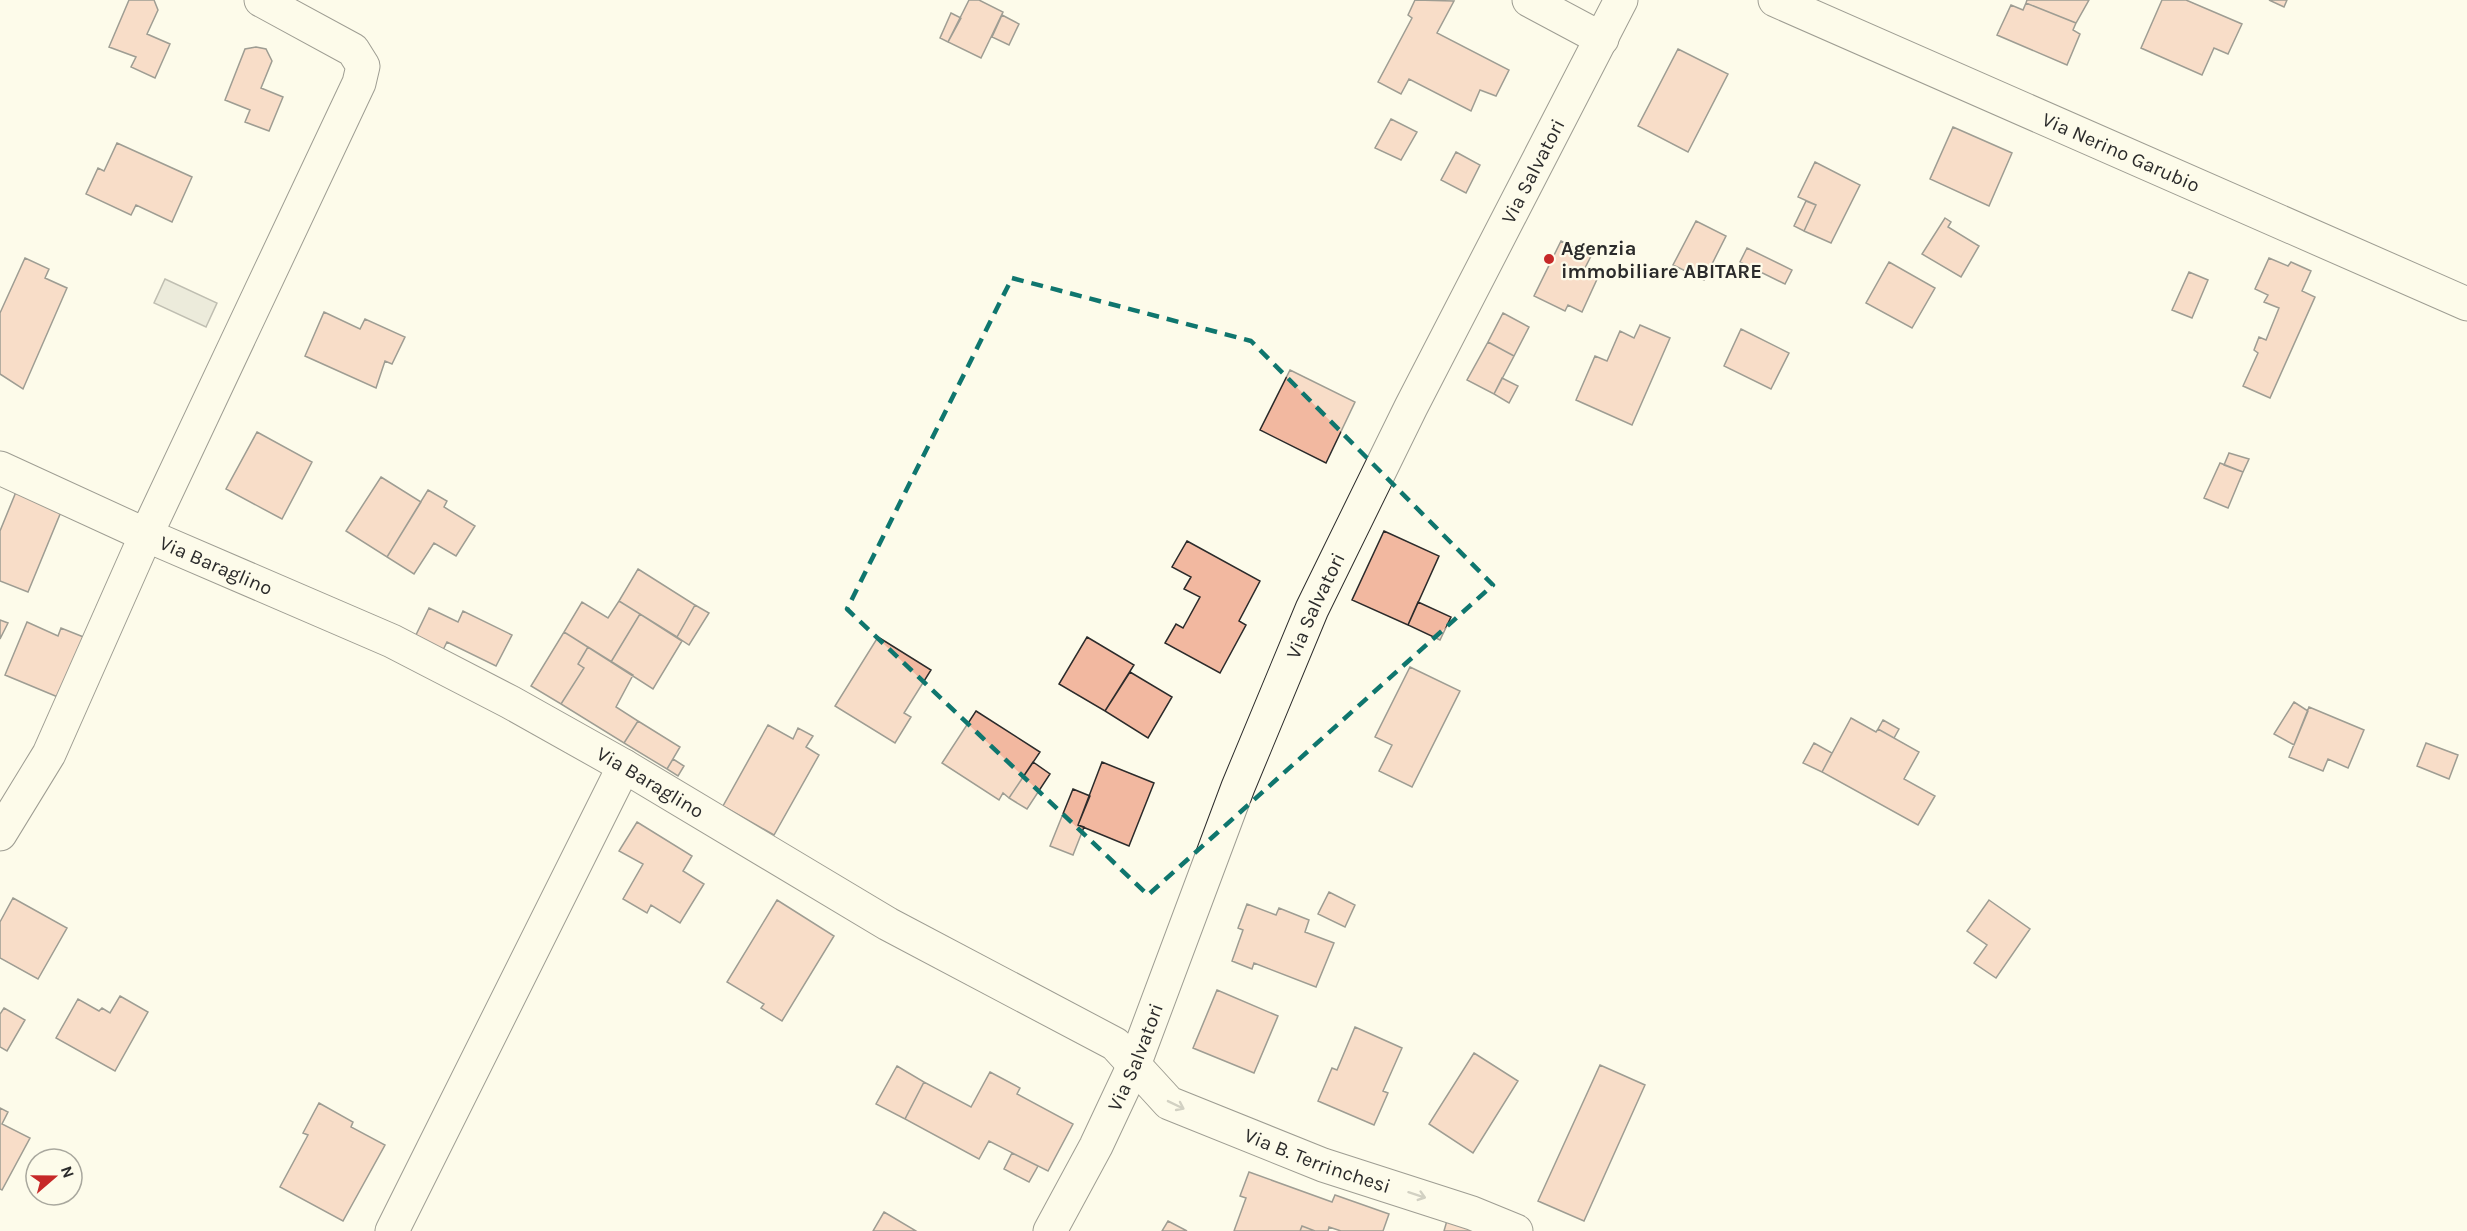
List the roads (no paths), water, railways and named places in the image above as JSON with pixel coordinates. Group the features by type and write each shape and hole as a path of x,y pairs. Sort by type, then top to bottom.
{"street":[{"name":"Via Baraglino","path":"0,834 49,754 146,535 354,94 363,66 353,50 261,0"},
{"path":"1529,0 1602,39"},
{"name":"Via Salvatori","path":"1050,1231 1096,1146 1134,1065 1238,787 1312,609 1411,407 1621,0"},
{"name":"Via Nerino Garubio","path":"1775,0 2467,304"},
{"name":"Via Baraglino","path":"0,468 146,535 392,641 510,702 624,766 888,924 1115,1044 1134,1065"},
{"path":"392,1231 624,766"},
{"name":"Via B. Terrinchesi","path":"1134,1065 1169,1103 1323,1165 1472,1213 1516,1231"}],"place":[{"name":"Agenzia immobiliare ABITARE","path":"1549,259"}]}
